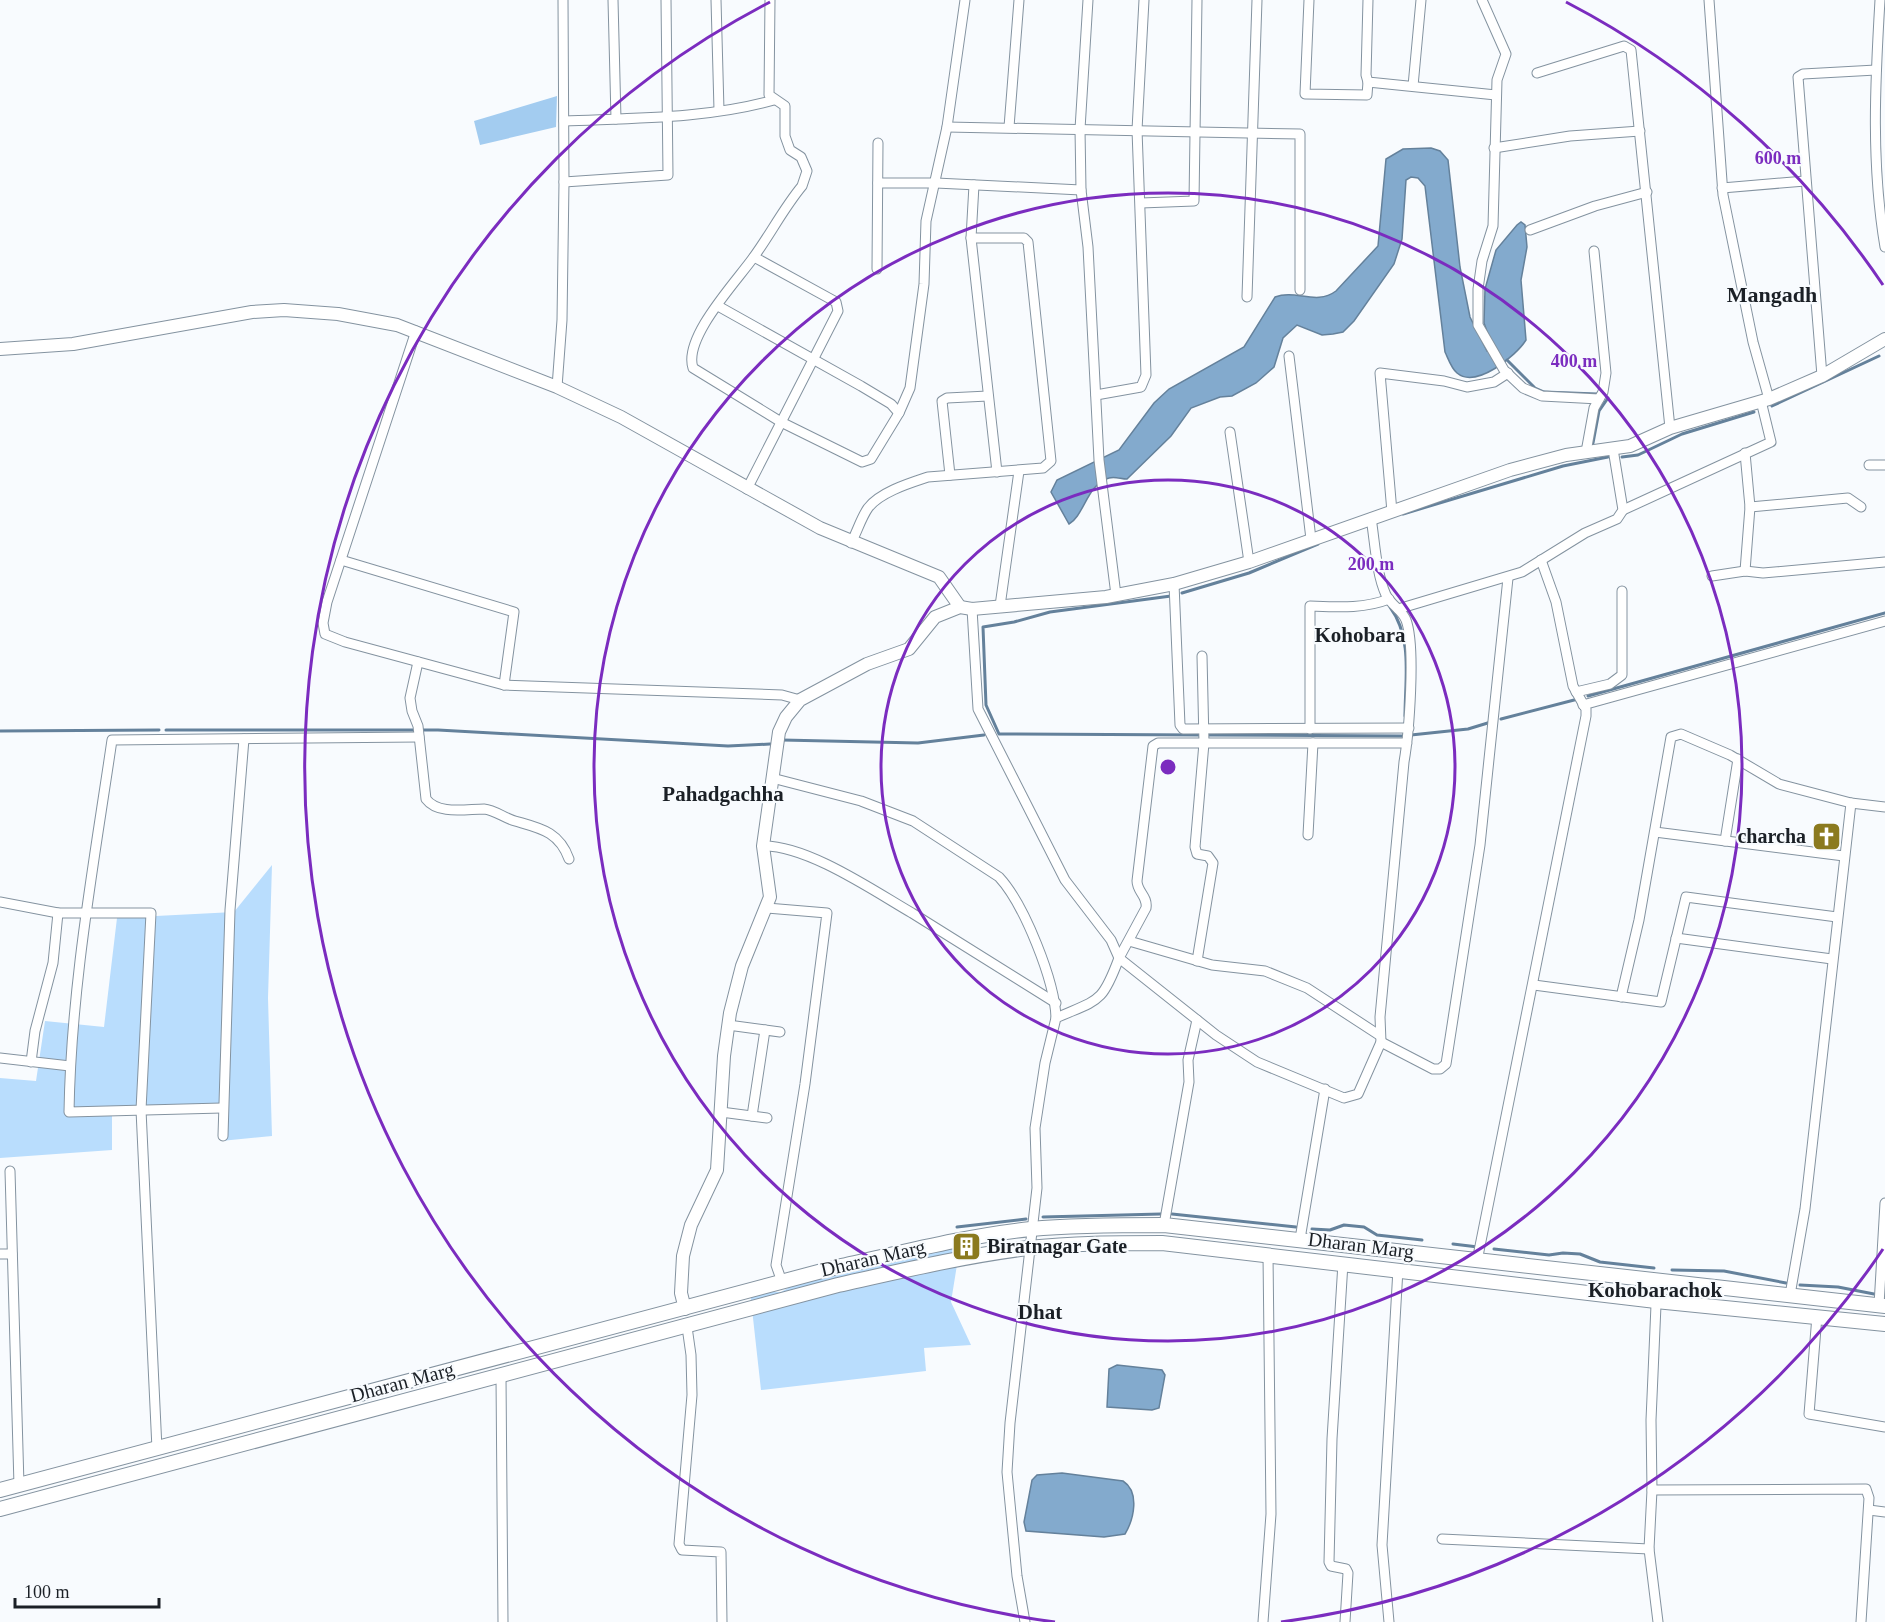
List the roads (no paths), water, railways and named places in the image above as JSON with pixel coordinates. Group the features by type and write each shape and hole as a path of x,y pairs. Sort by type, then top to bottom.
{"main road":[{"name":"Dharan Marg","path":"0,1490 782,1282 955,1241 1030,1229 1101,1225 1164,1225 1882,1306"},
{"name":"Dharan Marg","path":"0,1509 501,1377 838,1285 956,1259 1029,1248 1100,1243 1162,1244 1398,1269 1656,1301 1885,1324"}],"street":[{"path":"557,387 562,320 564,182 562,0"},
{"path":"613,0 616,119"},
{"path":"564,182 668,175 666,0"},
{"path":"716,0 719,110"},
{"path":"770,0 769,95 785,106 785,136 790,150 801,157 807,171 802,186 783,209 754,257 705,324 692,349 691,361 693,368 781,422 862,462 871,459 899,413 910,388 924,284 926,221 947,127 965,0"},
{"path":"1009,127 1018,0"},
{"path":"1088,0 1080,129 1081,190 1088,247 1099,460 1116,595"},
{"path":"1096,395 1141,387 1145,383 1137,130 1144,0"},
{"path":"1141,203 1194,201 1193,132 1197,0"},
{"path":"1247,297 1257,0"},
{"path":"1309,0 1305,94 1367,94 1368,0"},
{"path":"1413,86 1421,0"},
{"path":"1482,0 1506,54 1497,81 1493,225 1482,261 1477,316 1480,332 1506,372 1523,388 1542,396 1599,399"},
{"path":"1398,609 1508,578 1585,532 1617,519 1623,510 1771,441 1765,400 1722,188 1709,0"},
{"path":"1880,0 1874,151 1876,191 1885,247"},
{"path":"1537,73 1628,47 1631,50 1647,192 1663,378 1670,428"},
{"path":"1822,376 1798,76 1876,70"},
{"path":"1368,82 1496,95"},
{"path":"564,120 668,117 774,100"},
{"path":"947,127 1300,134 1300,290"},
{"path":"1494,148 1570,136 1640,131"},
{"path":"877,269 878,144"},
{"path":"1722,188 1805,181"},
{"path":"878,183 936,183 1081,190"},
{"path":"974,185 971,238 996,471"},
{"path":"1530,230 1595,206 1647,192"},
{"path":"851,543 868,508 915,481 996,471 1019,471 1046,467 1051,461 1029,242 1024,238 971,238"},
{"path":"1586,452 1594,408 1606,385 1594,251"},
{"path":"747,489 838,311 836,302 754,257"},
{"path":"718,306 891,404 899,413"},
{"path":"0,349 73,344 149,332 224,315 284,310 338,314 397,325 557,387 621,417 747,489 851,543 939,577 966,608 978,709 1065,880 1111,940 1119,958 1197,1020 1257,1062 1344,1098 1358,1094 1380,1039 1409,728 1409,636 1406,620 1389,599 1383,585 1371,518"},
{"path":"416,331 327,602 323,623 326,634 345,642 504,685 782,695 800,700"},
{"path":"685,1309 681,1293 683,1256 691,1226 717,1170 728,1025 742,966 768,908 770,897 763,846 779,732 786,717 800,700 867,664 909,649 935,617 966,608 1116,595 1174,584 1249,562 1510,470 1586,452 1630,446 1670,428 1765,400 1822,376 1884,342"},
{"path":"1289,356 1311,539"},
{"path":"1392,512 1380,373 1444,381 1467,387 1494,382 1506,372"},
{"path":"950,476 942,401 988,396"},
{"path":"1230,432 1249,562"},
{"path":"1613,449 1623,510"},
{"path":"1745,453 1750,507 1745,571"},
{"path":"1869,465 1885,465"},
{"path":"1000,606 1019,471"},
{"path":"1750,507 1848,498 1861,507"},
{"path":"340,560 514,612 504,685"},
{"path":"1477,1261 1586,716 1576,692 1556,602 1541,560"},
{"path":"1712,576 1745,571 1762,573 1885,562"},
{"path":"1129,941 1212,965 1265,970 1297,983 1380,1039 1433,1069 1440,1069 1446,1064 1480,845 1508,578"},
{"path":"1174,584 1180,725 1183,729 1409,728"},
{"path":"1576,692 1610,684 1620,679 1622,675 1623,591"},
{"path":"1310,729 1311,606 1343,608 1378,603 1389,599"},
{"path":"1583,705 1885,621"},
{"path":"1197,961 1213,863 1210,857 1197,854 1195,846 1204,743 1202,656"},
{"path":"418,662 410,698 418,726 424,793 429,803 447,808 485,809 543,828 554,835 566,849 569,859"},
{"path":"1621,997 1655,832 1671,737 1680,734 1738,759 1779,784 1851,803 1885,807"},
{"path":"222,1108 69,1112 70,1066 87,914 112,740 419,737"},
{"path":"223,1136 222,1108 230,910 244,739"},
{"path":"1056,1018 1100,999 1109,986 1119,958 1147,903 1138,889 1137,881 1153,747 1158,743 1407,743"},
{"path":"1308,835 1313,743"},
{"path":"1725,841 1738,759"},
{"path":"772,778 861,801 913,821 999,877 1009,888 1042,959 1056,1004 1056,1018 1039,1097 1035,1128 1036,1188 1030,1229 1007,1472 1017,1576 1025,1622"},
{"path":"1790,1295 1805,1209 1851,803"},
{"path":"1655,832 1844,856"},
{"path":"763,846 776,846 799,853 858,880 1056,1004"},
{"path":"1533,986 1650,1002 1663,1000 1686,897 1837,917"},
{"path":"0,902 58,913 152,913 141,1110 157,1449"},
{"path":"768,908 827,913 805,1084 776,1265 782,1282"},
{"path":"31,1062 35,1031 53,963 58,913"},
{"path":"1676,938 1832,959"},
{"path":"1164,1225 1189,1082 1188,1060 1197,1020"},
{"path":"728,1025 780,1032"},
{"path":"752,1116 765,1030"},
{"path":"0,1058 70,1066"},
{"path":"1300,1239 1325,1089"},
{"path":"721,1112 767,1118"},
{"path":"10,1171 19,1485"},
{"path":"1882,1306 1885,1203"},
{"path":"0,1254 12,1254"},
{"path":"1263,1622 1271,1514 1268,1254"},
{"path":"1343,1263 1332,1439 1329,1562 1332,1566 1346,1569 1348,1573 1345,1622"},
{"path":"1389,1622 1382,1545 1398,1269"},
{"path":"1657,1282 1651,1420 1652,1490 1649,1549 1658,1622"},
{"path":"1817,1316 1809,1413 1885,1427"},
{"path":"687,1327 691,1355 692,1395 679,1544 682,1550 721,1552 722,1622"},
{"path":"501,1377 503,1622"},
{"path":"1652,1490 1863,1488 1869,1494 1869,1510 1861,1622"},
{"path":"1869,1510 1885,1512"},
{"path":"1442,1539 1649,1549"}],"waterway":[{"path":"1772,406 1879,356"},
{"path":"1507,360 1535,388 1544,392 1597,394"},
{"path":"1593,443 1599,411 1608,398"},
{"path":"1622,457 1638,455 1682,434 1754,412"},
{"path":"1403,514 1563,466 1608,457"},
{"path":"1182,593 1249,573 1318,544"},
{"path":"1171,596 1050,612 1014,622 983,627 986,705 999,734 1201,735"},
{"path":"1390,607 1397,619 1405,646 1405,716"},
{"path":"1588,696 1885,613"},
{"path":"1501,719 1578,699"},
{"path":"1411,735 1468,729 1491,722"},
{"path":"0,731 159,730"},
{"path":"166,730 438,730 728,746 770,744"},
{"path":"782,740 918,743 984,735"},
{"path":"1208,735 1403,736"},
{"path":"1043,1217 1161,1214"},
{"path":"1172,1214 1296,1227"},
{"path":"957,1227 1026,1219"},
{"path":"1312,1229 1330,1230 1344,1225 1364,1227 1377,1235 1422,1240"},
{"path":"1453,1244 1478,1247"},
{"path":"1494,1249 1549,1255 1580,1254 1600,1262 1654,1268"},
{"path":"1672,1270 1724,1271 1786,1283"},
{"path":"1800,1285 1838,1287 1874,1294"}],"place":[{"name":"charcha","path":"1827,836"},
{"name":"Biratnagar Gate","path":"966,1246"}],"district":[{"name":"Mangadh","path":"1772,294"},
{"name":"Kohobara","path":"1360,635"},
{"name":"Pahadgachha","path":"723,794"},
{"name":"Kohobarachok","path":"1655,1290"},
{"name":"Dhat","path":"1040,1312"}]}
